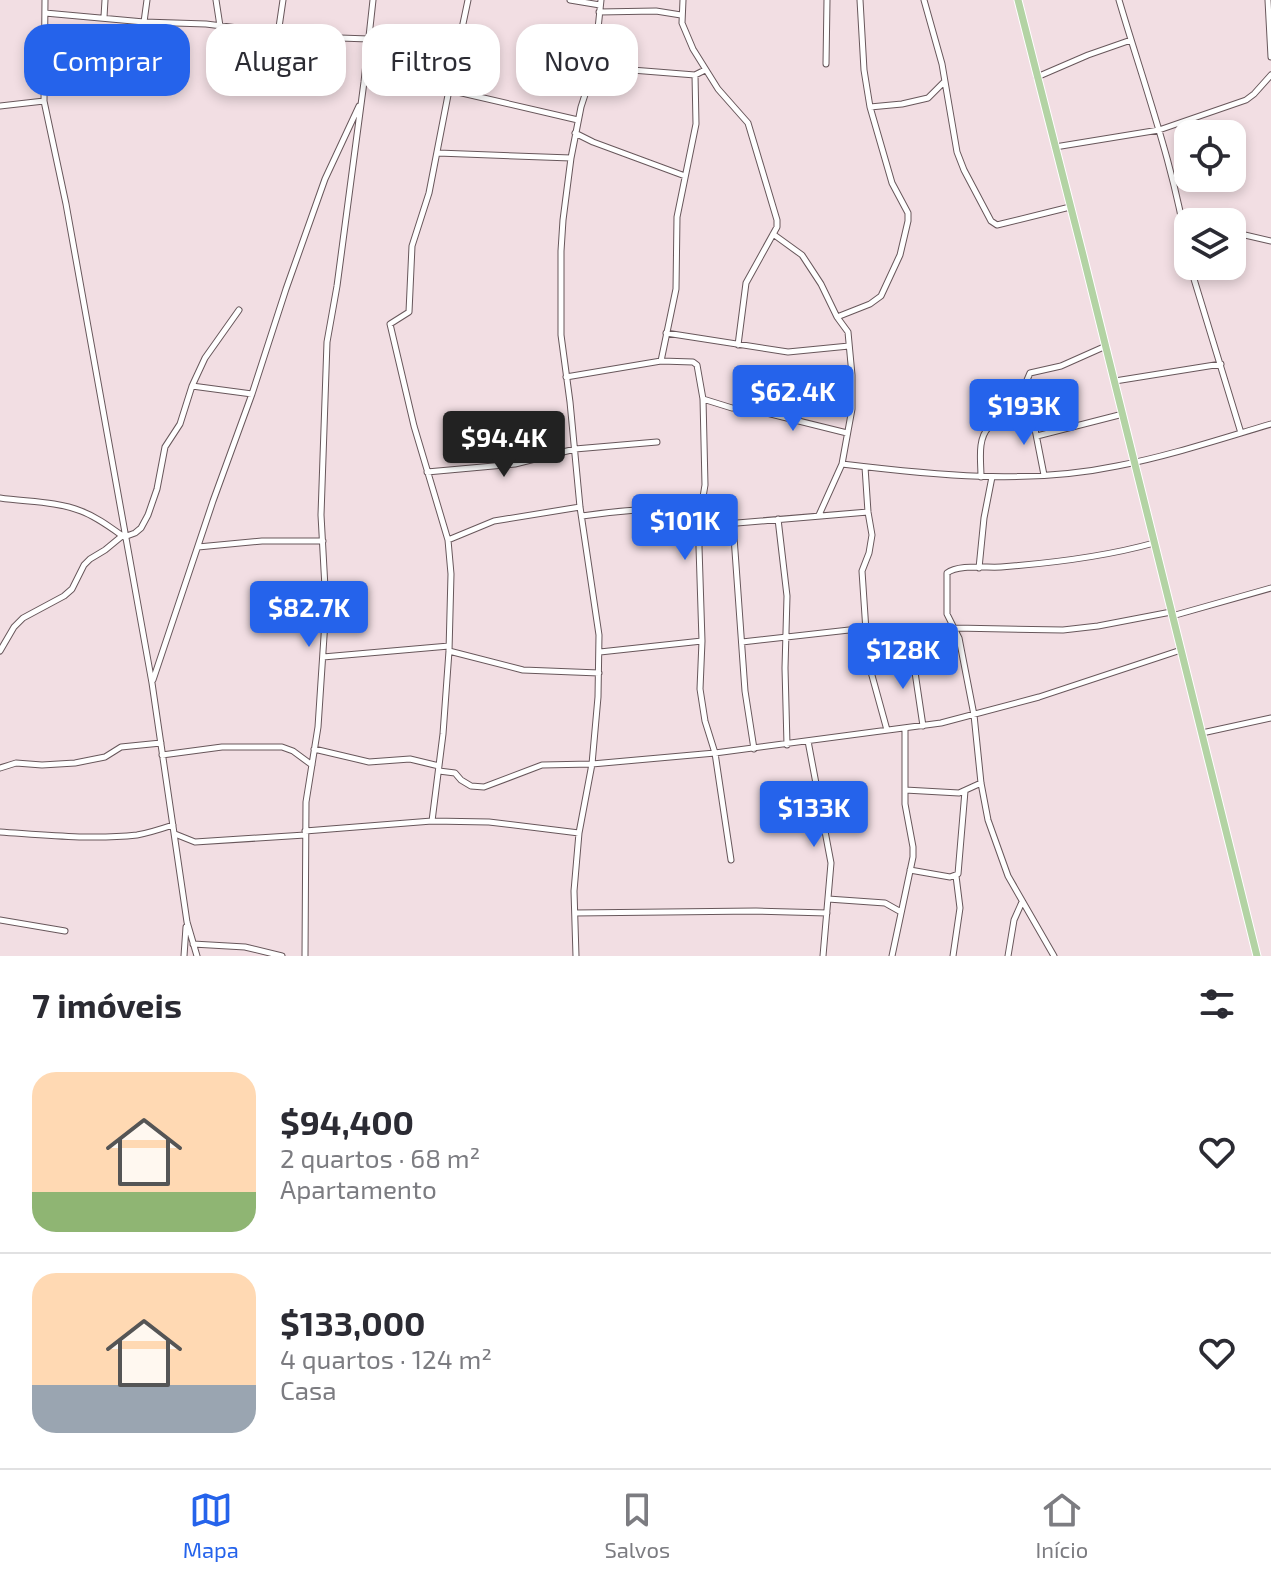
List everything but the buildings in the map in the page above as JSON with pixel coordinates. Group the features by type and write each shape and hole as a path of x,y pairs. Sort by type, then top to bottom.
{"main road":[{"path":"1018,0 1202,733 1254,955"}],"street":[{"path":"45,0 44,101 66,204 123,536 152,683 187,922 197,956"},
{"path":"104,17 105,0"},
{"path":"144,22 147,0"},
{"path":"216,0 220,24"},
{"path":"279,24 283,0"},
{"path":"371,24 373,0"},
{"path":"463,24 468,0"},
{"path":"570,0 681,15"},
{"path":"683,0 681,15 685,33 718,89 745,117 751,129 777,220 777,227 746,283 738,345"},
{"path":"826,64 827,0"},
{"path":"837,317 870,304 881,296 900,255 908,221 908,213 892,183 870,107 864,70 860,0"},
{"path":"924,0 942,64 957,152 993,224 1070,207"},
{"path":"1119,0 1180,208"},
{"path":"1268,0 1271,57"},
{"path":"45,13 206,25"},
{"path":"1037,77 1131,40"},
{"path":"638,70 695,75 705,70"},
{"path":"661,361 676,289 677,217 696,124 695,75"},
{"path":"1055,147 1159,130 1246,100 1271,75"},
{"path":"870,107 928,98 944,82"},
{"path":"305,956 306,802 318,727 326,606 322,452 327,342 362,95"},
{"path":"432,821 443,734 451,574 448,540 414,426 390,324 409,312 412,246 429,193 448,96"},
{"path":"475,96 578,120"},
{"path":"576,956 574,891 579,833 592,764 600,652 561,335 560,265 571,158 585,96"},
{"path":"0,106 44,101"},
{"path":"152,683 325,179 361,101"},
{"path":"575,133 685,176"},
{"path":"438,153 571,158"},
{"path":"773,234 802,255 846,328 849,346 852,409 842,464 819,515"},
{"path":"1246,235 1271,241"},
{"path":"1194,280 1241,433"},
{"path":"0,651 23,618 72,589 90,559 123,536 141,528 157,489 165,447 180,424 192,386 205,358 239,310"},
{"path":"666,333 797,352 849,346"},
{"path":"1044,475 1031,413 1027,380 1030,373 1061,366 1106,346"},
{"path":"566,377 661,361 695,363 698,369 703,399 705,485 701,509 699,576 702,641 700,699 715,753 731,860"},
{"path":"1115,381 1221,364"},
{"path":"192,386 252,394"},
{"path":"703,399 847,433"},
{"path":"981,477 985,430 1025,419 1031,413"},
{"path":"1037,436 1123,414"},
{"path":"842,464 981,477 1044,475 1117,466 1186,450 1271,424"},
{"path":"427,472 515,464 575,449 657,442"},
{"path":"865,467 872,541 862,571 869,668 887,730"},
{"path":"979,568 992,477"},
{"path":"0,498 79,510 104,521 123,536"},
{"path":"448,540 494,521 580,507"},
{"path":"582,516 624,510 701,509"},
{"path":"701,526 868,512"},
{"path":"778,519 787,596 787,745"},
{"path":"733,523 745,691 754,749"},
{"path":"198,547 262,541 323,541"},
{"path":"1054,956 1008,876 988,820 974,715 959,638 946,609 947,573 954,568 1069,560 1154,543"},
{"path":"955,628 1063,630 1098,626 1172,614 1271,588"},
{"path":"742,642 867,628"},
{"path":"600,652 702,641"},
{"path":"323,657 449,649 523,670 599,673"},
{"path":"314,749 369,762 410,759 455,773 471,786 484,787 542,765 592,764 715,753 923,726 1039,697 1181,650"},
{"path":"912,652 923,726"},
{"path":"1202,733 1271,718"},
{"path":"892,956 913,847 906,815 905,728"},
{"path":"808,741 831,863 823,956"},
{"path":"0,768 16,763 75,763 105,757 121,747 161,743"},
{"path":"162,755 222,747 282,747 312,765"},
{"path":"905,790 965,791 981,783"},
{"path":"953,956 960,908 956,876 965,791"},
{"path":"174,833 195,842 432,821 489,822 579,833"},
{"path":"0,832 73,837 119,836 139,835 173,825"},
{"path":"910,870 956,876"},
{"path":"828,899 885,903 901,912"},
{"path":"1008,956 1014,920 1022,901"},
{"path":"575,913 827,913"},
{"path":"0,920 65,931"},
{"path":"184,956 187,922"},
{"path":"193,944 245,947 282,956"}]}
